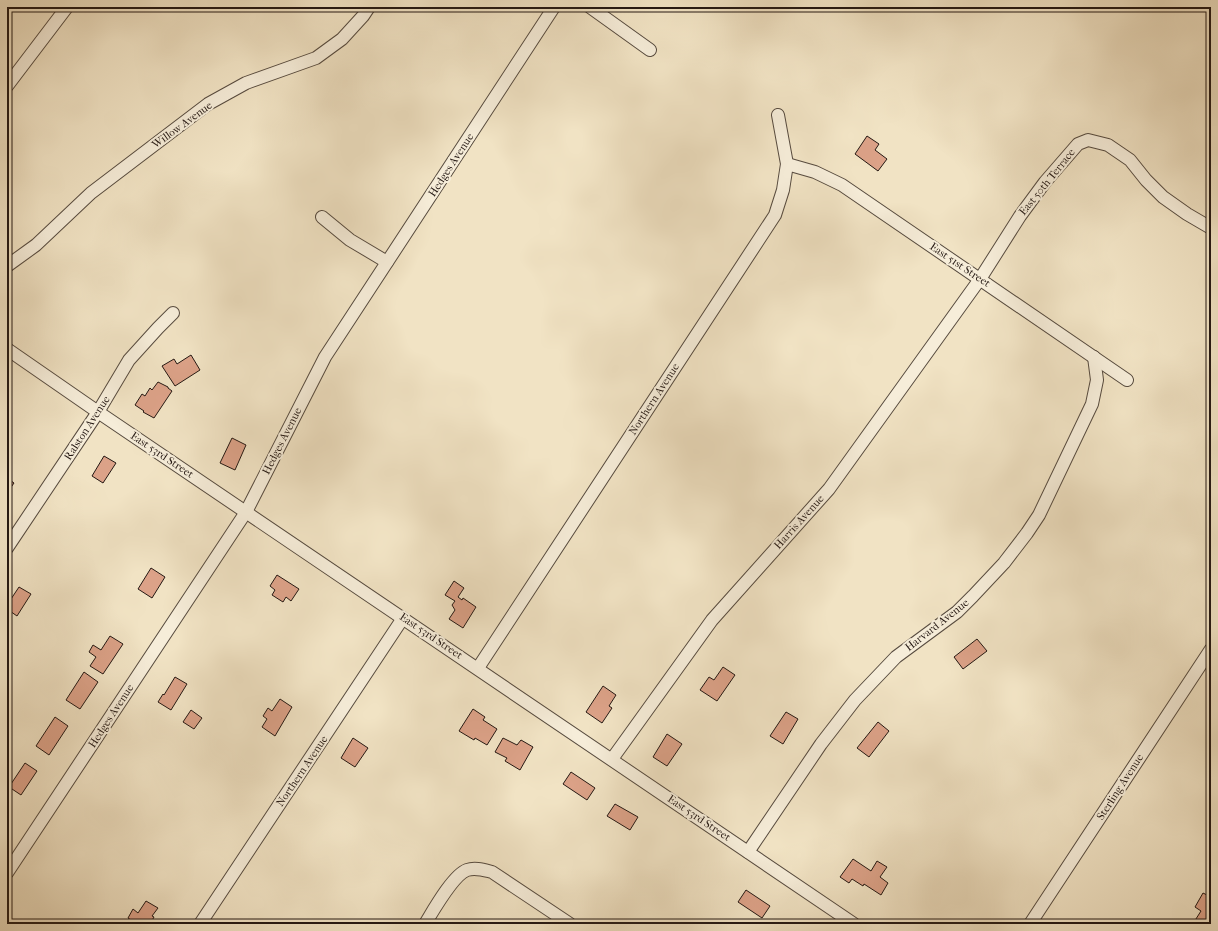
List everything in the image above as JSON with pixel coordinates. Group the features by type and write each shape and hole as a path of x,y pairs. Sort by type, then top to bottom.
{"street":[{"path":"7,86 67,7"},
{"name":"Willow Avenue","path":"7,266 36,245 91,193 208,104 246,83 316,58 342,39 363,16 369,7"},
{"name":"Hedges Avenue","path":"7,873 246,512 325,357 554,7"},
{"path":"590,7 650,50"},
{"name":"Northern Avenue","path":"478,668 774,215 783,190 787,164 778,115"},
{"name":"East 50th Terrace","path":"980,279 1020,216 1044,182 1078,144 1088,140 1108,145 1130,160 1146,180 1163,197 1187,214 1211,228"},
{"name":"East 51st Street","path":"787,164 815,172 842,185 1127,380"},
{"path":"322,217 350,240 387,262"},
{"name":"Harris Avenue","path":"612,759 712,620 829,489 980,279"},
{"name":"Ralston Avenue","path":"7,548 98,412 129,360 173,313"},
{"name":"East 53rd Street","path":"7,349 854,924"},
{"name":"Harvard Avenue","path":"748,852 820,744 855,700 896,657 957,612 974,596 1004,563 1027,533 1039,515 1092,404 1097,380 1094,357"},
{"name":"Northern Avenue","path":"200,924 403,618"},
{"name":"Sterling Avenue","path":"1030,924 1211,649"},
{"path":"425,924 446,890 459,874 467,870 477,868 492,872 570,924"}],"building":[{"path":"867,136 879,144 875,150 887,159 878,171 855,154"},
{"path":"191,355 200,370 175,386 162,366 174,359 177,364"},
{"path":"158,382 168,387 172,391 154,418 143,412 144,411 135,405 142,394 145,396 150,388 152,390"},
{"path":"232,438 246,445 235,470 220,463"},
{"path":"104,456 116,463 103,483 92,476"},
{"path":"7,478 14,483 7,493"},
{"path":"151,568 165,577 152,598 138,589"},
{"path":"277,575 299,589 291,601 286,597 283,602 272,595 275,590 270,586"},
{"path":"454,581 464,588 458,597 462,600 463,598 476,607 463,628 449,619 455,610 452,605 455,601 445,595"},
{"path":"19,587 31,594 17,616 7,609 7,605 9,603 7,602 7,599 11,599"},
{"path":"7,622 11,624 7,630"},
{"path":"110,636 123,644 103,674 90,666 96,657 89,652 93,645 101,650"},
{"path":"977,639 987,651 963,669 954,657"},
{"path":"723,667 735,675 717,701 700,690 709,677 714,680"},
{"path":"84,672 98,682 80,709 66,700"},
{"path":"175,677 187,684 171,710 158,702"},
{"path":"603,686 616,695 609,706 612,708 602,723 586,712"},
{"path":"280,699 292,707 275,736 262,727 267,719 263,716 268,708 272,711"},
{"path":"473,709 485,717 483,720 497,729 487,745 475,738 474,740 459,731"},
{"path":"191,710 202,718 194,729 183,722"},
{"path":"786,712 798,719 783,744 770,736"},
{"path":"55,717 68,726 49,755 36,746"},
{"path":"878,722 889,731 869,757 857,748"},
{"path":"667,734 682,744 667,766 653,757"},
{"path":"353,738 368,748 355,767 341,758"},
{"path":"503,738 517,745 521,740 533,747 520,770 505,761 507,758 495,752"},
{"path":"25,763 37,771 21,795 9,787"},
{"path":"571,772 595,788 587,800 563,784"},
{"path":"615,804 638,817 630,830 607,816"},
{"path":"853,859 871,871 877,861 887,867 880,877 888,883 881,895 864,884 863,886 852,879 849,883 840,877"},
{"path":"746,890 770,906 762,918 738,902"},
{"path":"1203,893 1211,897 1211,924 1196,924 1194,922 1201,911 1195,907"},
{"path":"146,901 158,908 152,916 154,917 150,924 128,924 131,920 128,918 133,909 138,913"}]}
